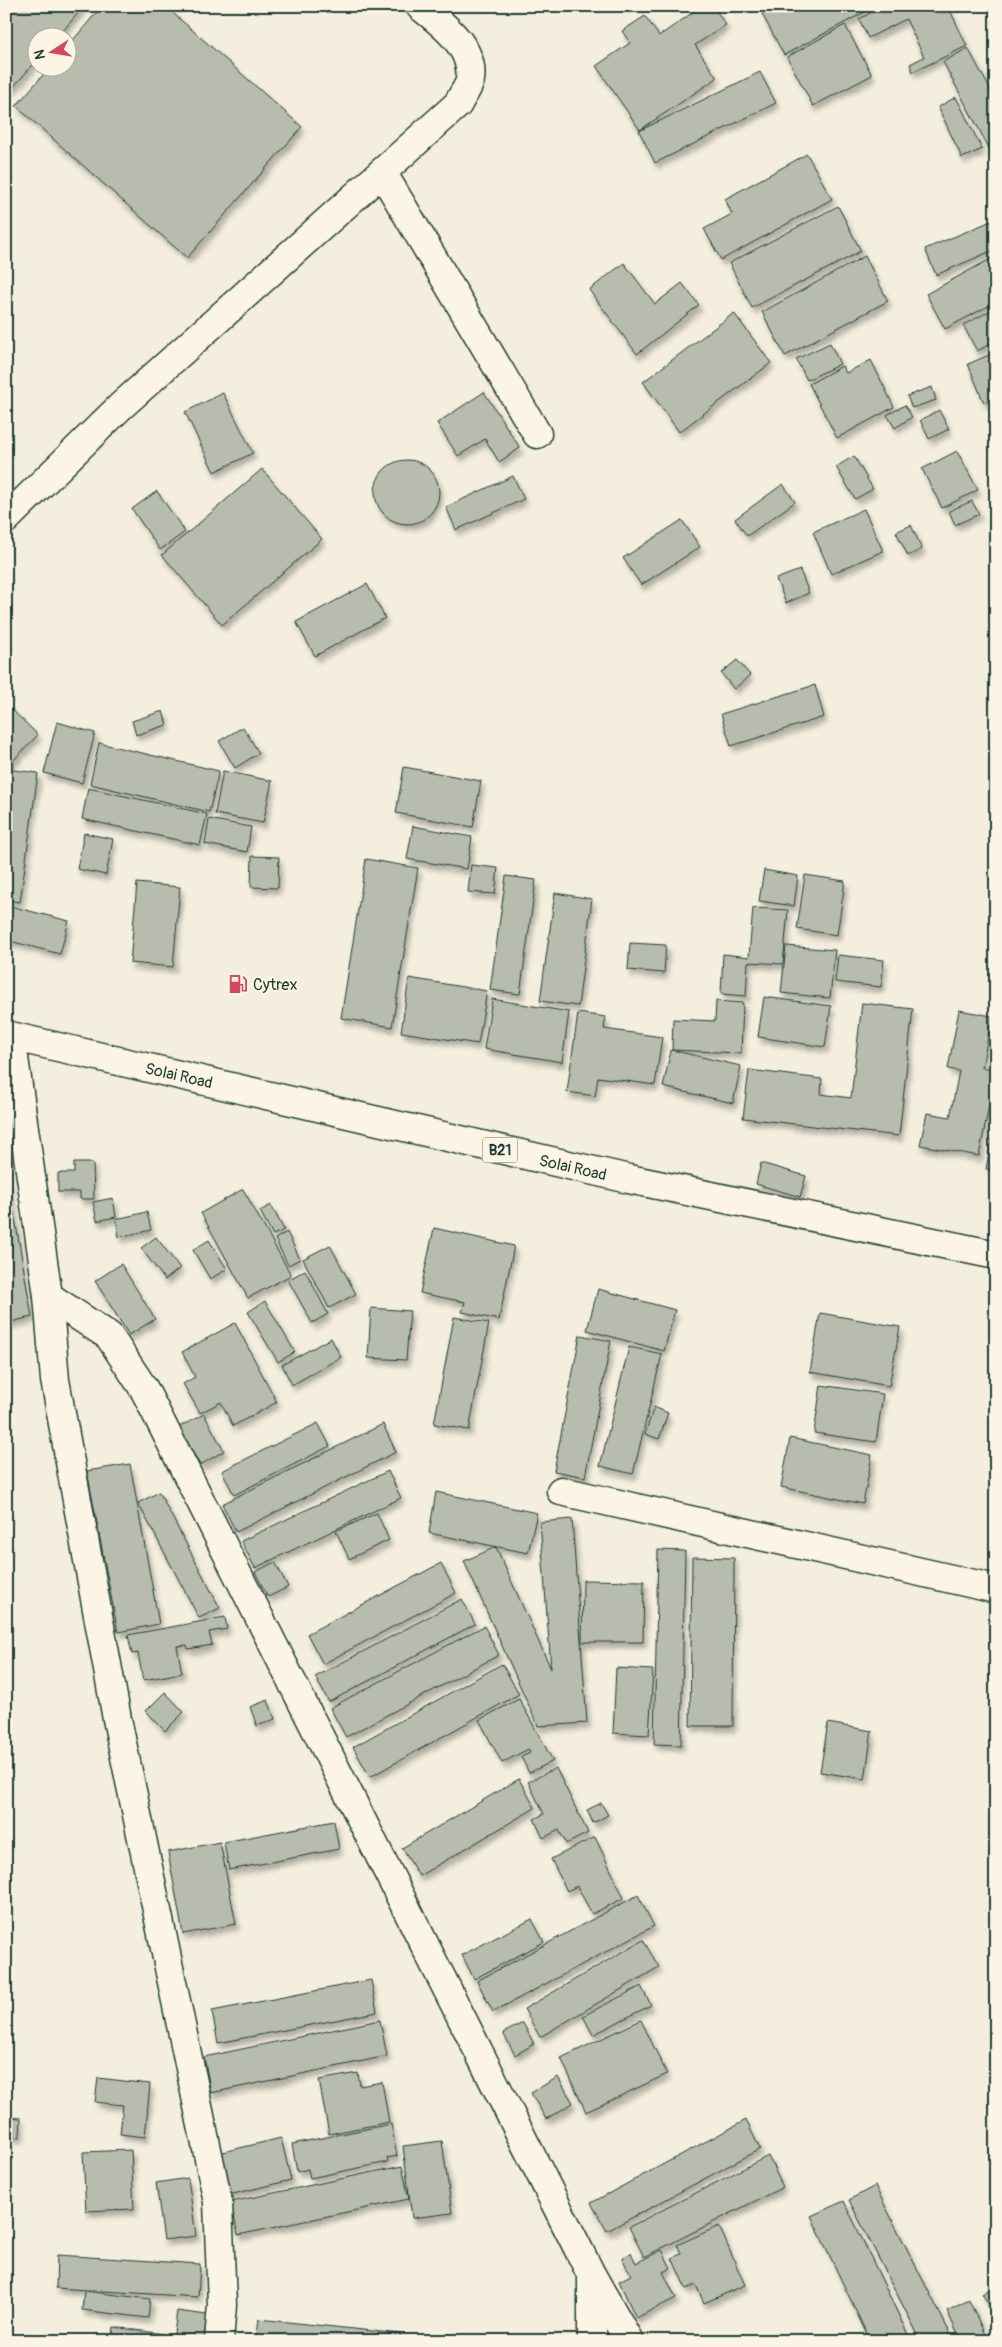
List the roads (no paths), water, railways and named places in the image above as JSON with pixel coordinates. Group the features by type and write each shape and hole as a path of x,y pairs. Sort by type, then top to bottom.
{"main road":[{"path":"6,519 120,406 458,104 470,80 467,57 449,30 420,6"},
{"path":"382,172 536,434"},
{"path":"9,1036 48,1296 55,1380 116,1710 218,2202 222,2305 219,2341"},
{"name":"Solai Road","path":"9,1036 629,1179 996,1255"},
{"path":"48,1296 109,1336 144,1389 592,2276 629,2341"},
{"path":"561,1491 996,1589"},
{"path":"592,2276 592,2341"}],"place":[{"name":"Cytrex","path":"238,984"}]}
